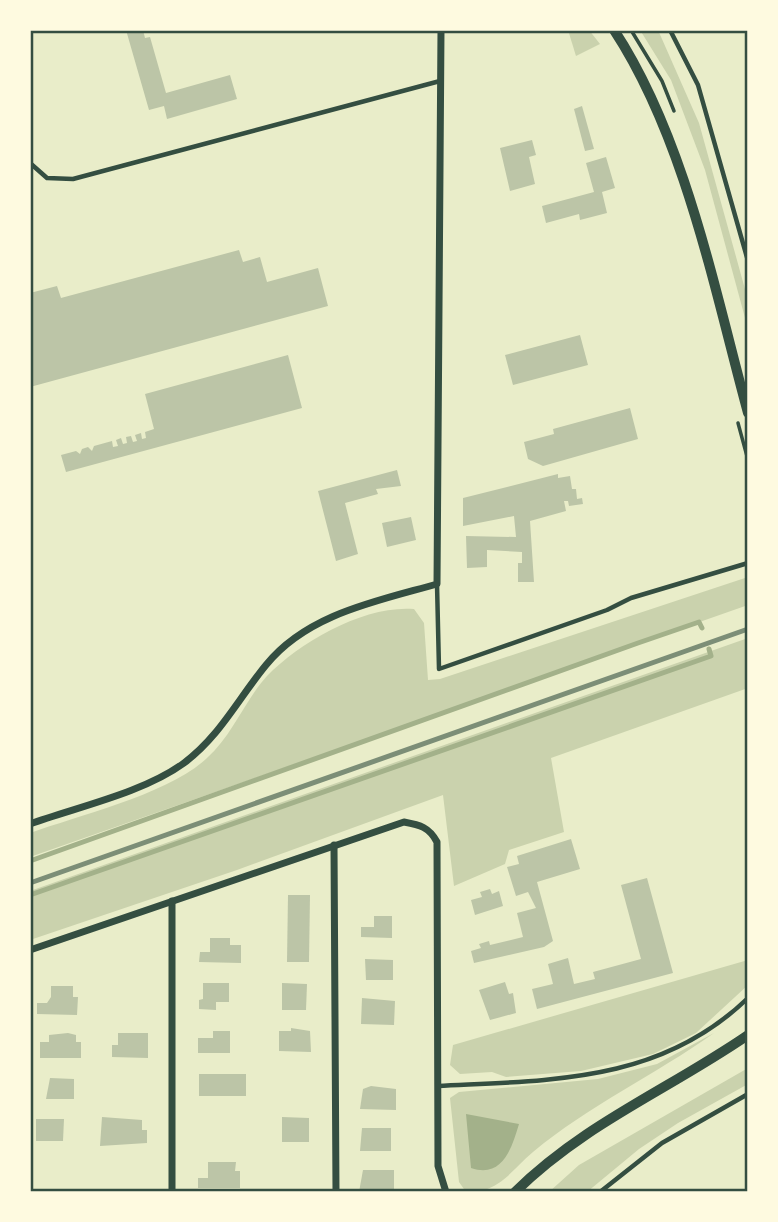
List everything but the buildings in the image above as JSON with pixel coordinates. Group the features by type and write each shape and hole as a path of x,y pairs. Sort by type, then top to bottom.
{"street":[{"path":"30,824 138,786 181,765 217,733 266,664 286,644 309,628 334,616 437,584 441,30"},
{"path":"614,30 640,72 677,162 748,413"},
{"path":"30,950 404,822 422,825 432,832 437,842 438,1166 446,1192"},
{"path":"334,845 335,1192"},
{"path":"172,901 172,1192"},
{"path":"515,1192 548,1160 592,1128 685,1076 748,1035"}],"lane":[{"path":"670,30 698,85 748,261"},
{"path":"30,163 47,178 73,179 440,81"},
{"path":"437,584 439,669 607,610 631,598 748,563"},
{"path":"438,1086 582,1076 635,1065 683,1048 725,1021 748,998"},
{"path":"600,1192 662,1143 748,1094"}],"path":[{"path":"735,411 748,460"}],"shaded area":[{"path":"568,30 589,30 600,44 576,56"},
{"path":"640,30 658,30 699,123 748,300 748,329 705,170 671,80"},
{"path":"748,577 748,605 30,857 30,833 147,793 191,771 216,749 259,686 281,663 316,638 355,619 395,609 414,609 424,623 428,680 440,679"},
{"path":"748,638 748,688 551,758 564,832 509,850 505,864 454,886 443,795 237,870 30,940 30,891"},
{"path":"748,960 748,985 696,1033 653,1054 581,1071 506,1077 492,1072 460,1074 450,1065 453,1045"},
{"path":"714,1033 554,1135 496,1185 466,1192 459,1182 450,1098 459,1092 598,1079 657,1064"},
{"path":"748,1068 748,1084 678,1123 639,1149 587,1192 549,1192 579,1165"},
{"path":"466,1114 519,1124 509,1151 498,1165 491,1169 471,1168"}],"waterway":[{"path":"30,861 638,643 699,622 702,628"},
{"path":"30,895 711,656 709,649"}],"railway":[{"path":"30,883 748,629"}]}
